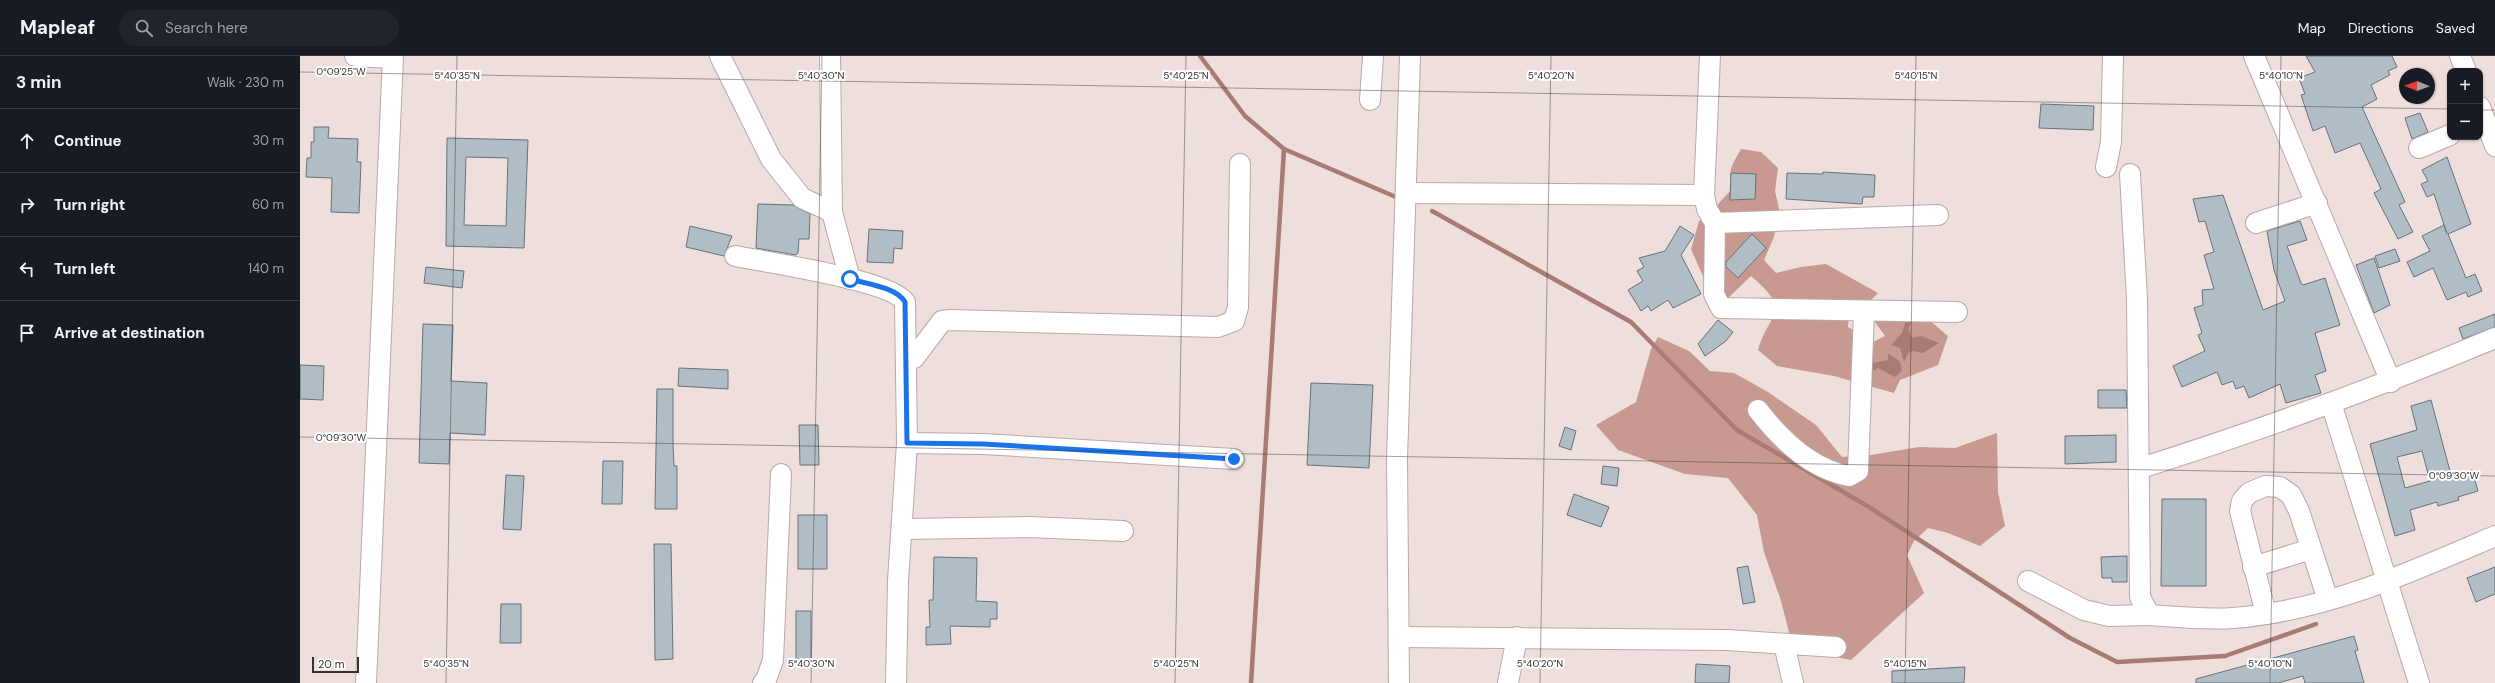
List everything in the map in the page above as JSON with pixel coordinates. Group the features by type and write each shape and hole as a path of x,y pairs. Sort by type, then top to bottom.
{"street":[{"path":"355,56 392,57 366,683"},
{"path":"720,56 771,159 802,198 832,212"},
{"path":"830,56 832,212 850,279"},
{"path":"1370,100 1373,56"},
{"path":"1399,683 1400,637 1397,459 1407,193 1410,56"},
{"path":"1710,56 1704,195 1707,209 1715,223 1714,294 1721,308 1957,312"},
{"path":"2106,167 2111,142 2113,56"},
{"path":"2254,56 2318,203 2390,382"},
{"path":"2460,56 2465,68"},
{"path":"2483,119 2495,146"},
{"path":"2419,148 2447,137"},
{"path":"906,361 914,358 942,321 950,320 1218,327 1234,321 1238,307 1240,164"},
{"path":"2130,174 2137,300 2141,468 2140,597 2149,615"},
{"path":"1407,193 1704,195"},
{"path":"2256,223 2318,203"},
{"path":"1715,223 1938,215"},
{"path":"735,256 850,279 886,289 902,298 905,302 907,443 898,581 896,683"},
{"path":"1758,410 1774,431 1792,448 1835,473 1849,476 1858,471 1864,311"},
{"path":"2141,468 2214,445 2390,382 2495,338"},
{"path":"2331,403 2386,583 2419,683"},
{"path":"907,443 983,444 1234,459"},
{"path":"762,683 766,680 773,660 781,474"},
{"path":"2266,614 2240,511 2242,501 2249,493 2265,486 2280,487 2291,495 2328,600"},
{"path":"902,529 1029,527 1123,532"},
{"path":"2028,581 2084,610 2109,616 2149,615 2232,618 2266,614 2328,600 2386,583 2495,536"},
{"path":"2253,567 2311,549"},
{"path":"1400,637 1517,637 1784,644 1836,647"},
{"path":"1508,683 1517,637"},
{"path":"1784,644 1793,683"}],"shaded area":[{"path":"1741,149 1761,152 1778,168 1775,191 1780,213 1774,237 1764,260 1776,273 1801,267 1826,264 1878,293 1868,303 1849,313 1848,327 1873,342 1885,336 1870,315 1928,319 1948,336 1938,365 1900,380 1894,393 1834,376 1777,366 1758,350 1775,312 1775,305 1772,298 1751,276 1726,300 1705,281 1691,249 1699,221 1713,217 1719,203 1733,188 1730,178 1731,168"},
{"path":"1907,317 1912,321 1908,329 1912,338 1921,336 1939,343 1923,353 1913,351 1909,352 1904,362 1900,348 1891,345 1902,333"},
{"path":"1658,337 1689,351 1710,371 1734,373 1768,392 1816,425 1842,457 1871,455 1919,447 1955,448 1997,433 1998,492 2005,526 1980,546 1948,533 1928,528 1914,541 1907,555 1924,593 1851,660 1793,648 1781,601 1764,552 1757,515 1728,478 1685,474 1618,450 1596,425 1636,402 1651,349"},
{"path":"1888,353 1901,364 1902,371 1895,377 1878,368 1873,371 1870,367 1873,363 1888,360"}],"building":[{"path":"2306,56 2392,56 2397,67 2388,71 2390,75 2371,85 2377,99 2362,107 2405,202 2399,205 2413,232 2398,239 2374,193 2381,189 2360,143 2335,153 2325,126 2313,131 2301,95 2305,94 2299,78 2315,72"},
{"path":"2041,104 2094,106 2093,130 2039,128"},
{"path":"2420,113 2428,132 2412,139 2405,118"},
{"path":"314,127 329,127 328,138 358,139 357,162 361,162 359,213 331,212 332,178 306,177 307,158 311,158 311,142 314,142"},
{"path":"447,138 528,140 524,248 446,246","holes":["466,157 508,158 506,226 464,225"]},
{"path":"2447,157 2471,224 2448,234 2466,278 2475,274 2482,291 2468,297 2466,292 2447,300 2433,268 2414,277 2407,262 2430,251 2422,236 2444,225 2447,234 2434,194 2427,197 2421,184 2428,181 2422,170"},
{"path":"1823,172 1875,175 1874,197 1863,197 1862,204 1786,199 1787,173 1823,174"},
{"path":"1731,173 1756,174 1755,199 1730,200"},
{"path":"2223,195 2263,310 2285,301 2274,270 2267,231 2300,221 2307,240 2287,246 2301,283 2303,285 2325,278 2340,325 2315,333 2326,371 2315,375 2321,393 2286,403 2280,384 2249,398 2244,386 2236,389 2233,381 2222,385 2217,372 2182,387 2173,366 2205,351 2198,335 2202,333 2194,308 2203,305 2202,290 2214,289 2204,255 2214,252 2205,221 2199,222 2193,199"},
{"path":"758,204 793,205 810,214 809,239 799,239 798,253 796,255 756,248"},
{"path":"690,226 732,236 724,256 686,247"},
{"path":"1680,226 1694,235 1681,255 1701,294 1673,308 1668,300 1651,311 1648,306 1641,311 1628,290 1643,281 1637,271 1644,267 1639,258 1665,251"},
{"path":"869,229 903,231 902,249 894,248 893,263 867,262"},
{"path":"1752,234 1766,248 1738,278 1726,267 1726,262"},
{"path":"2395,249 2400,261 2379,268 2375,256"},
{"path":"2374,258 2390,305 2374,313 2356,265"},
{"path":"426,267 464,271 462,288 424,283"},
{"path":"2495,314 2495,327 2463,339 2459,328"},
{"path":"1718,320 1733,332 1726,341 1705,356 1698,344"},
{"path":"423,324 453,325 451,381 487,383 485,435 450,433 449,464 419,463"},
{"path":"300,365 324,366 323,400 300,399"},
{"path":"679,368 728,370 728,389 678,386"},
{"path":"1311,383 1373,385 1369,468 1307,465"},
{"path":"657,389 673,389 673,444 674,466 677,466 677,509 655,509"},
{"path":"2098,390 2126,390 2127,408 2098,408"},
{"path":"2431,400 2451,475 2472,470 2478,491 2458,497 2459,500 2438,506 2437,502 2410,510 2415,530 2395,536 2370,444 2417,430 2411,406","holes":["2422,451 2430,481 2405,488 2397,457"]},
{"path":"799,425 818,425 819,465 800,465"},
{"path":"1565,427 1576,431 1571,450 1559,446"},
{"path":"2116,435 2116,462 2065,464 2065,436"},
{"path":"603,461 623,461 622,504 602,504"},
{"path":"1603,466 1619,468 1617,486 1601,484"},
{"path":"506,475 524,476 521,530 503,529"},
{"path":"1574,494 1609,507 1601,527 1567,515"},
{"path":"2162,499 2206,499 2206,586 2161,586"},
{"path":"798,515 827,515 827,569 798,569"},
{"path":"654,544 671,544 673,659 655,660"},
{"path":"2127,556 2127,582 2112,582 2112,578 2102,578 2101,557"},
{"path":"934,557 977,558 976,601 997,602 997,619 990,619 990,627 950,626 951,644 926,645 926,627 930,627 929,600 933,600"},
{"path":"1748,566 1755,602 1743,604 1737,568"},
{"path":"2495,567 2495,594 2476,602 2467,578"},
{"path":"501,604 521,604 521,643 500,643"},
{"path":"796,611 811,611 811,662 796,662"},
{"path":"2354,636 2358,650 2355,651 2364,683 2305,683 2303,676 2278,683 2196,683 2196,679"},
{"path":"1696,664 1730,666 1729,683 1695,683"},
{"path":"1965,667 1964,683 1892,683 1892,671"}],"waterway":[{"path":"1200,56 1245,116 1284,149 1396,197"},
{"path":"1251,683 1284,149"},
{"path":"1432,211 1631,322 1737,430 1869,507 2070,638 2117,662 2225,656 2316,624"}],"route":[{"path":"850,279 886,289 902,298 905,302 907,443 983,444 1234,459"}]}
